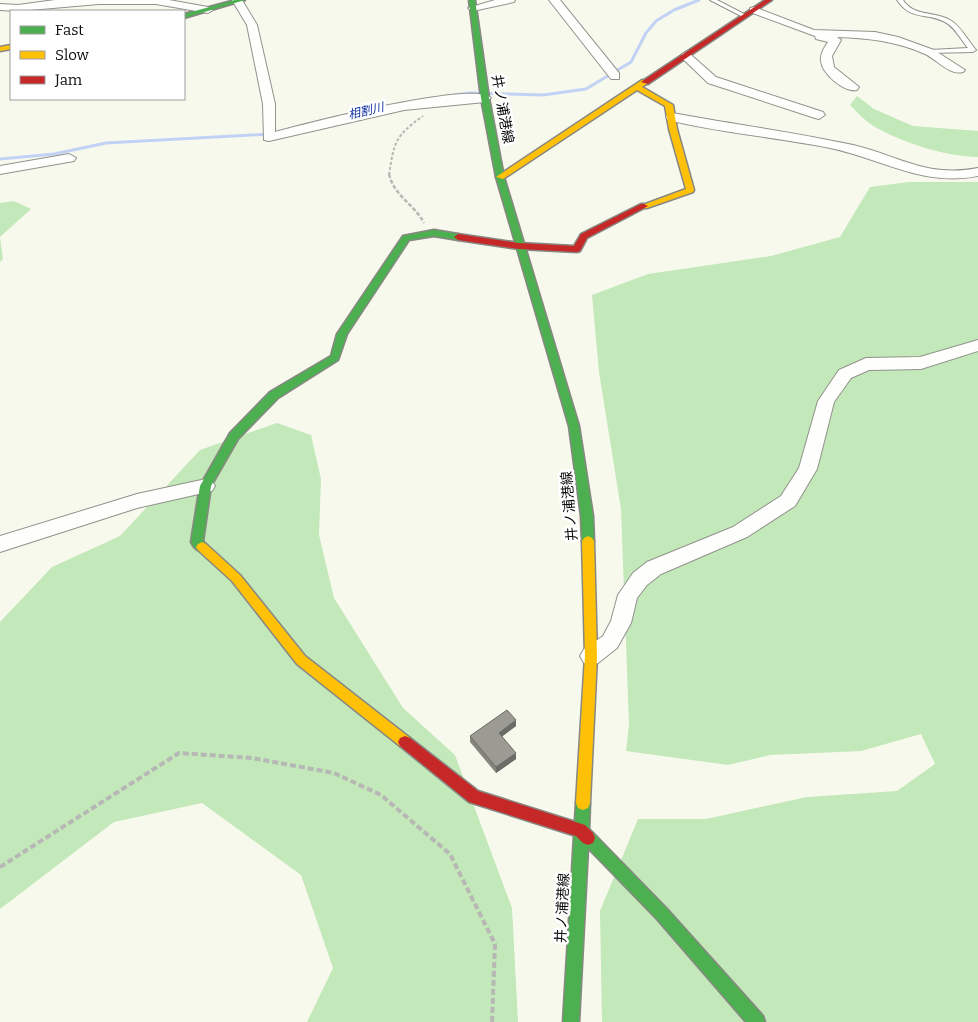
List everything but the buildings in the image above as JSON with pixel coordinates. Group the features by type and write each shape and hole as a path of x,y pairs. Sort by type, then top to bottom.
{"street":[{"path":"472,4 510,0"},
{"path":"554,0 615,76"},
{"path":"500,177 770,0"},
{"path":"0,7 18,8 90,1 156,1 208,10"},
{"path":"185,16 240,1 252,25 269,104 269,137 358,115 462,98 485,98"},
{"name":"井ノ浦港線","path":"472,4 485,98 500,177 574,426 587,516 591,656 571,1022"},
{"path":"749,13 798,28 830,34 875,35 930,52 958,70"},
{"path":"798,28 798,32 804,35 835,40 827,51 826,62 832,74 852,87"},
{"path":"686,56 712,80 819,115"},
{"path":"638,88 669,105 673,129 690,190 654,200 584,236 577,249 519,246 430,233 406,238 342,334 336,358 274,395 234,436 206,486 197,542 236,578 301,660 474,797 580,830 662,914 757,1022"},
{"path":"672,117 854,150 920,172 958,178 978,172"},
{"path":"0,170 69,158"},
{"path":"591,656 610,642 621,623 628,595 640,579 654,568 714,545 740,532 788,501 808,469 826,401 845,374 866,364 921,363 978,345"},
{"path":"0,544 137,501 206,486"}],"lane":[{"path":"713,0 749,13"},
{"path":"900,0 908,11 945,19 973,50 930,52"}],"path":[{"path":"430,233 417,210 398,195 389,175 393,146 405,129 439,102"},
{"path":"0,867 179,753 252,758 334,772 381,794 450,854 495,944 492,1022"}],"green space":[{"path":"857,96 874,109 913,126 978,131 978,157 940,152 912,144 888,134 873,126 850,105"},
{"path":"909,182 978,182 978,1022 602,1022 600,911 638,819 706,819 807,797 897,791 935,764 921,734 861,751 770,755 728,765 626,751 629,725 621,509 599,372 592,295 648,274 771,256 840,237 870,187"},
{"path":"14,201 31,209 0,237 0,203"},
{"path":"0,237 3,259 0,262"},
{"path":"277,423 311,435 321,479 319,535 334,598 403,708 455,755 512,908 518,1022 307,1022 333,968 301,875 202,803 114,822 0,909 0,622 52,567 120,536 200,450"}],"waterway":[{"name":"相割川","path":"454,95 469,93 543,95 586,89 631,62 646,33 656,21 674,10 699,0"},
{"name":"相割川","path":"349,114 379,108"},
{"name":"相割川","path":"0,159 54,154 106,143 270,134"}],"traffic: fast":[{"path":"185,16 242,0"},
{"path":"472,0 485,98 500,177 574,426 587,516 588,541"},
{"path":"202,547 197,542 206,486 234,436 274,395 335,358 342,334 406,238 434,233 458,237"},
{"path":"571,1022 583,803"},
{"path":"588,838 662,914 757,1022"}],"traffic: slow":[{"path":"0,49 10,47"},
{"path":"500,177 645,82"},
{"path":"638,88 669,105 673,129 690,190 644,206"},
{"path":"583,803 591,656 588,541"},
{"path":"202,547 236,578 301,660 405,742"}],"traffic: jam":[{"path":"645,82 769,0"},
{"path":"458,237 519,246 577,249 584,236 644,206"},
{"path":"405,742 474,797 580,830 588,838"}]}
